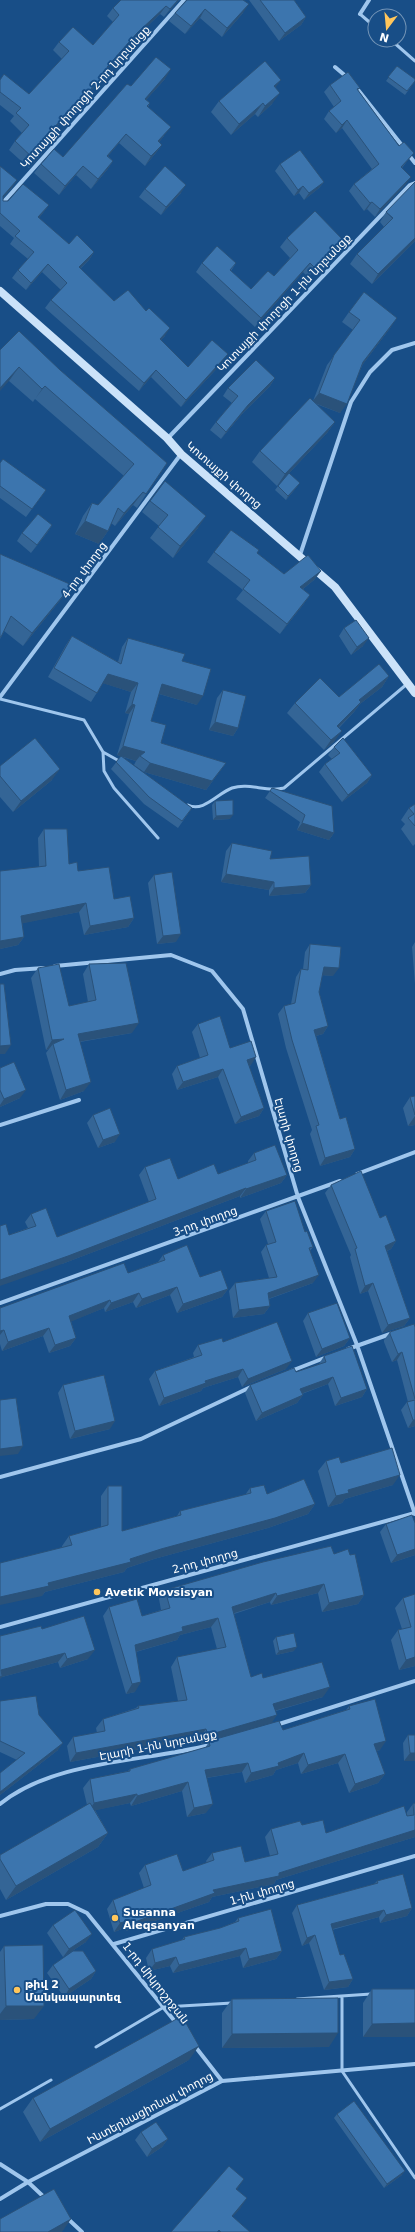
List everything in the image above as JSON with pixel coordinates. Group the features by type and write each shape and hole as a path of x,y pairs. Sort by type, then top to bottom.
{"main road":[{"name":"Կոտայքի փողոց","path":"0,291 167,438 182,454 335,587 415,693"}],"street":[{"name":"Կոտայքի փողոցի 2-րդ նրբանցք","path":"0,206 184,0"},
{"path":"360,14 369,0"},
{"path":"335,67 344,72 415,163"},
{"name":"Կոտայքի փողոցի 1-ին նրբանցք","path":"167,438 410,185 415,183"},
{"path":"300,555 351,402 370,372 392,350 415,343"},
{"name":"4-րդ փողոց","path":"0,698 182,454"},
{"name":"Էլարի փողոց","path":"0,974 15,970 171,955 212,971 244,1009 298,1197 357,1345 415,1513"},
{"path":"0,1125 79,1100"},
{"path":"349,1178 415,1152"},
{"name":"3-րդ փողոց","path":"0,1303 342,1180"},
{"path":"342,1351 400,1330"},
{"path":"284,1374 335,1354"},
{"path":"0,1477 141,1439 233,1394 262,1383"},
{"name":"2-րդ փողոց","path":"0,1627 415,1513"},
{"path":"272,1726 415,1681"},
{"name":"Էլարի 1-ին նրբանցք","path":"0,1804 40,1782 77,1769 151,1757 212,1744"},
{"name":"1-ին փողոց","path":"114,1944 415,1856"},
{"name":"1-րդ միկրոշրջան","path":"0,1916 46,1904 68,1904 87,1913 114,1944 178,2026"},
{"name":"1-րդ միկրոշրջան","path":"188,2038 222,2081"},
{"name":"Ինտերնացիոնալ փողոց","path":"0,2199 28,2182 222,2081 415,2064"},
{"path":"0,2164 28,2182 50,2202"},
{"path":"60,2212 82,2232"}],"lane":[{"path":"360,14 367,20"},
{"path":"400,48 415,61"},
{"path":"187,805 193,808 200,807 226,790 240,786 266,790 284,788 408,684"},
{"path":"0,698 84,720 103,752 104,771 114,788 158,838"},
{"path":"103,752 126,764"},
{"path":"295,1999 378,1994"},
{"path":"342,1996 342,2071 415,2178"},
{"path":"96,2047 164,2007 234,2003"},
{"path":"0,2109 51,2080"}],"building":[{"path":"121,0 178,0 170,9 166,6 137,33 107,67 109,70 42,140 48,145 35,160 15,141 29,125 16,113 21,108 0,92 0,80 4,74 29,94 69,51 59,42 73,27 93,45 119,15 113,8"},
{"path":"187,0 243,0 249,4 227,28 205,9 191,26 175,13"},
{"path":"260,0 294,0 306,17 285,33"},
{"path":"156,57 171,69 145,99 150,103 147,106 171,127 158,141 162,145 151,156 126,134 107,156 113,161 98,179 83,166 65,186 41,164 54,149 63,157 127,84 131,86"},
{"path":"265,61 281,80 274,86 280,93 265,106 263,103 239,124 219,101"},
{"path":"397,66 415,79 407,91 388,77"},
{"path":"348,72 360,88 357,89 399,146 404,142 414,153 401,167 411,177 380,209 372,202 370,203 354,184 379,164 347,120 342,125 329,111 341,101 330,85"},
{"path":"300,150 324,182 309,193 303,186 298,190 280,164"},
{"path":"0,166 17,180 3,196 3,201 8,201 23,184 49,205 38,217 69,244 77,235 94,252 79,267 114,301 128,290 146,311 149,308 170,328 160,339 188,367 212,340 228,354 186,400 156,370 144,383 51,300 67,283 48,264 31,283 18,270 34,252 15,236 20,231 0,213"},
{"path":"165,166 186,185 166,207 145,189"},
{"path":"415,182 415,238 378,274 357,254 393,218 386,212"},
{"path":"315,211 344,241 315,268 310,263 261,318 202,263 217,246 236,263 230,270 251,289 268,271 274,276 298,250 287,238"},
{"path":"364,292 397,318 363,362 347,404 319,393 334,355 360,320 349,312"},
{"path":"19,331 60,370 167,463 146,494 143,492 124,513 118,508 108,531 85,521 92,503 98,505 134,464 45,386 42,389 19,367 0,388 0,350"},
{"path":"256,360 275,378 248,405 226,432 216,422 238,396 228,388"},
{"path":"310,398 335,422 285,474 260,451"},
{"path":"3,459 46,490 32,509 0,486 0,463"},
{"path":"289,473 300,483 288,496 278,486"},
{"path":"165,481 206,516 180,546 158,527 168,515 150,501"},
{"path":"38,514 52,525 37,545 22,533"},
{"path":"231,530 259,550 257,553 284,574 308,555 321,571 300,587 310,595 287,624 243,589 250,580 214,552"},
{"path":"0,554 72,585 32,633 11,616 0,637"},
{"path":"356,620 369,638 357,647 344,628"},
{"path":"72,636 121,664 128,638 185,654 182,661 211,669 203,696 162,684 151,721 166,725 161,743 226,763 212,781 150,763 140,756 145,752 123,746 135,705 132,704 138,683 108,674 97,693 54,668"},
{"path":"379,664 389,676 359,700 361,702 337,726 342,731 331,740 295,703 320,678 339,697"},
{"path":"223,690 246,696 238,728 215,722"},
{"path":"35,738 60,769 21,801 0,776 0,766"},
{"path":"343,738 372,775 348,795 325,764 340,753 334,747"},
{"path":"121,756 192,808 182,821 149,797 116,762"},
{"path":"272,788 332,806 334,833 302,823 305,815 270,791"},
{"path":"233,800 233,815 216,816 215,801"},
{"path":"415,804 415,826 408,818 414,814 409,808"},
{"path":"44,829 67,829 69,864 77,862 78,871 109,867 114,899 130,896 134,918 90,926 86,903 21,916 24,937 0,941 0,871 46,866"},
{"path":"232,843 272,851 270,859 309,856 311,885 274,888 274,882 226,874"},
{"path":"172,872 181,934 163,936 154,875"},
{"path":"310,944 341,947 339,968 324,967 319,992 328,1026 314,1030 340,1119 346,1117 355,1149 325,1158 316,1126 319,1125 292,1040 284,1006 295,1003 301,969 308,970"},
{"path":"126,963 139,1023 78,1034 91,1082 66,1090 53,1044 64,1039 52,1040 38,968 59,964 69,1006 96,1000 89,964"},
{"path":"0,984 4,984 11,1045 0,1046"},
{"path":"220,1016 230,1048 251,1041 256,1057 247,1060 264,1108 241,1117 223,1069 183,1082 177,1066 208,1055 198,1024"},
{"path":"14,1062 26,1090 4,1099 0,1090 0,1068"},
{"path":"415,1096 415,1115 410,1097"},
{"path":"110,1108 120,1134 103,1140 93,1115"},
{"path":"275,1145 287,1175 246,1188 68,1256 0,1280 0,1226 6,1224 9,1235 36,1226 31,1214 46,1208 57,1237 156,1199 145,1167 170,1158 178,1179 214,1164 218,1174 256,1160 254,1153"},
{"path":"361,1171 380,1218 386,1215 396,1241 385,1246 410,1318 388,1325 373,1283 365,1286 355,1249 357,1248 331,1185"},
{"path":"295,1201 305,1232 307,1231 313,1247 309,1248 319,1275 268,1293 270,1306 239,1310 235,1283 277,1277 266,1245 276,1242 266,1211"},
{"path":"187,1245 200,1277 221,1270 228,1289 183,1304 177,1287 142,1299 139,1293 111,1303 110,1300 69,1316 76,1338 55,1345 49,1328 8,1342 4,1330 0,1331 0,1308 124,1263 128,1273 165,1260 163,1255"},
{"path":"337,1303 350,1338 322,1349 308,1313"},
{"path":"277,1322 292,1361 248,1379 243,1369 205,1381 206,1383 164,1398 155,1371 202,1355 198,1345 222,1338 223,1342"},
{"path":"414,1324 415,1399 402,1352 398,1354 390,1334 390,1332"},
{"path":"352,1346 367,1389 341,1398 333,1377 300,1389 303,1395 262,1413 250,1385 294,1368 296,1372 326,1362 324,1356"},
{"path":"104,1375 115,1421 75,1431 63,1385"},
{"path":"16,1398 23,1446 0,1449 0,1400"},
{"path":"415,1400 415,1420 413,1420 407,1402"},
{"path":"392,1448 400,1475 348,1490 349,1493 336,1496 326,1461 339,1457 341,1463"},
{"path":"304,1479 315,1504 275,1518 161,1549 130,1559 131,1562 48,1583 49,1586 0,1597 0,1563 72,1545 69,1536 108,1525 108,1486 122,1486 122,1531 181,1515 180,1511 251,1493 250,1488 264,1485 267,1494"},
{"path":"412,1515 415,1523 415,1549 397,1555 386,1524"},
{"path":"331,1546 334,1554 348,1549 350,1555 355,1554 364,1595 329,1603 324,1584 277,1596 276,1593 232,1607 251,1677 262,1673 263,1678 322,1662 330,1687 273,1704 277,1715 208,1735 206,1729 76,1753 73,1737 105,1731 103,1719 139,1708 138,1706 187,1700 177,1657 226,1647 218,1618 182,1627 183,1631 135,1645 141,1682 132,1684 109,1607 137,1599 142,1616 170,1608 165,1590 263,1562"},
{"path":"415,1594 415,1657 406,1660 398,1630 411,1627 403,1598"},
{"path":"84,1616 95,1650 67,1659 65,1653 1,1670 2,1676 0,1677 0,1636 41,1626 42,1629"},
{"path":"294,1633 297,1647 279,1651 276,1637"},
{"path":"36,1696 39,1715 63,1743 0,1792 0,1773 25,1753 0,1741 0,1701"},
{"path":"375,1699 386,1741 374,1744 385,1774 355,1784 345,1754 308,1765 304,1753 278,1763 279,1766 251,1773 248,1763 205,1770 213,1804 194,1808 188,1782 137,1796 137,1794 94,1803 90,1779 130,1771 130,1769 210,1746 209,1741 279,1721 283,1730 350,1709 349,1706"},
{"path":"408,1735 415,1735 415,1753 410,1753"},
{"path":"90,1803 108,1833 16,1886 0,1859 0,1855"},
{"path":"415,1803 415,1830 279,1873 279,1876 213,1890 215,1893 132,1923 131,1920 120,1923 113,1900 151,1885 145,1865 177,1854 183,1871 214,1860 212,1853 241,1846 245,1862 278,1854 271,1829 300,1821 302,1825 323,1820 326,1833 404,1806 407,1816 414,1815 413,1804"},
{"path":"403,1874 412,1908 386,1915 384,1910 331,1924 340,1955 344,1954 353,1979 329,1982 315,1935 307,1938 297,1905 378,1883 377,1881"},
{"path":"271,1909 282,1951 249,1959 246,1948 179,1965 176,1957 155,1963 152,1949 185,1939 184,1937 220,1928 239,1921 238,1918"},
{"path":"75,1910 92,1934 69,1949 53,1925"},
{"path":"43,1945 44,2006 6,2006 4,1946"},
{"path":"73,1951 83,1951 96,1971 69,1989 53,1965"},
{"path":"372,1989 415,1989 415,2023 372,2024"},
{"path":"338,1998 338,2033 232,2034 232,1999"},
{"path":"182,2016 199,2046 50,2129 33,2098"},
{"path":"354,2101 405,2171 387,2184 337,2114"},
{"path":"156,2122 168,2139 152,2149 141,2132"},
{"path":"229,2166 244,2179 236,2189 247,2198 232,2216 250,2232 221,2232 219,2230 217,2232 171,2232"},
{"path":"54,2189 71,2219 48,2232 0,2232 0,2219"}],"place":[{"name":"Avetik Movsisyan","path":"97,1592"},
{"name":"Susanna Aleqsanyan","path":"115,1918"},
{"name":"թիվ 2 Մանկապարտեզ","path":"17,1990"}]}
